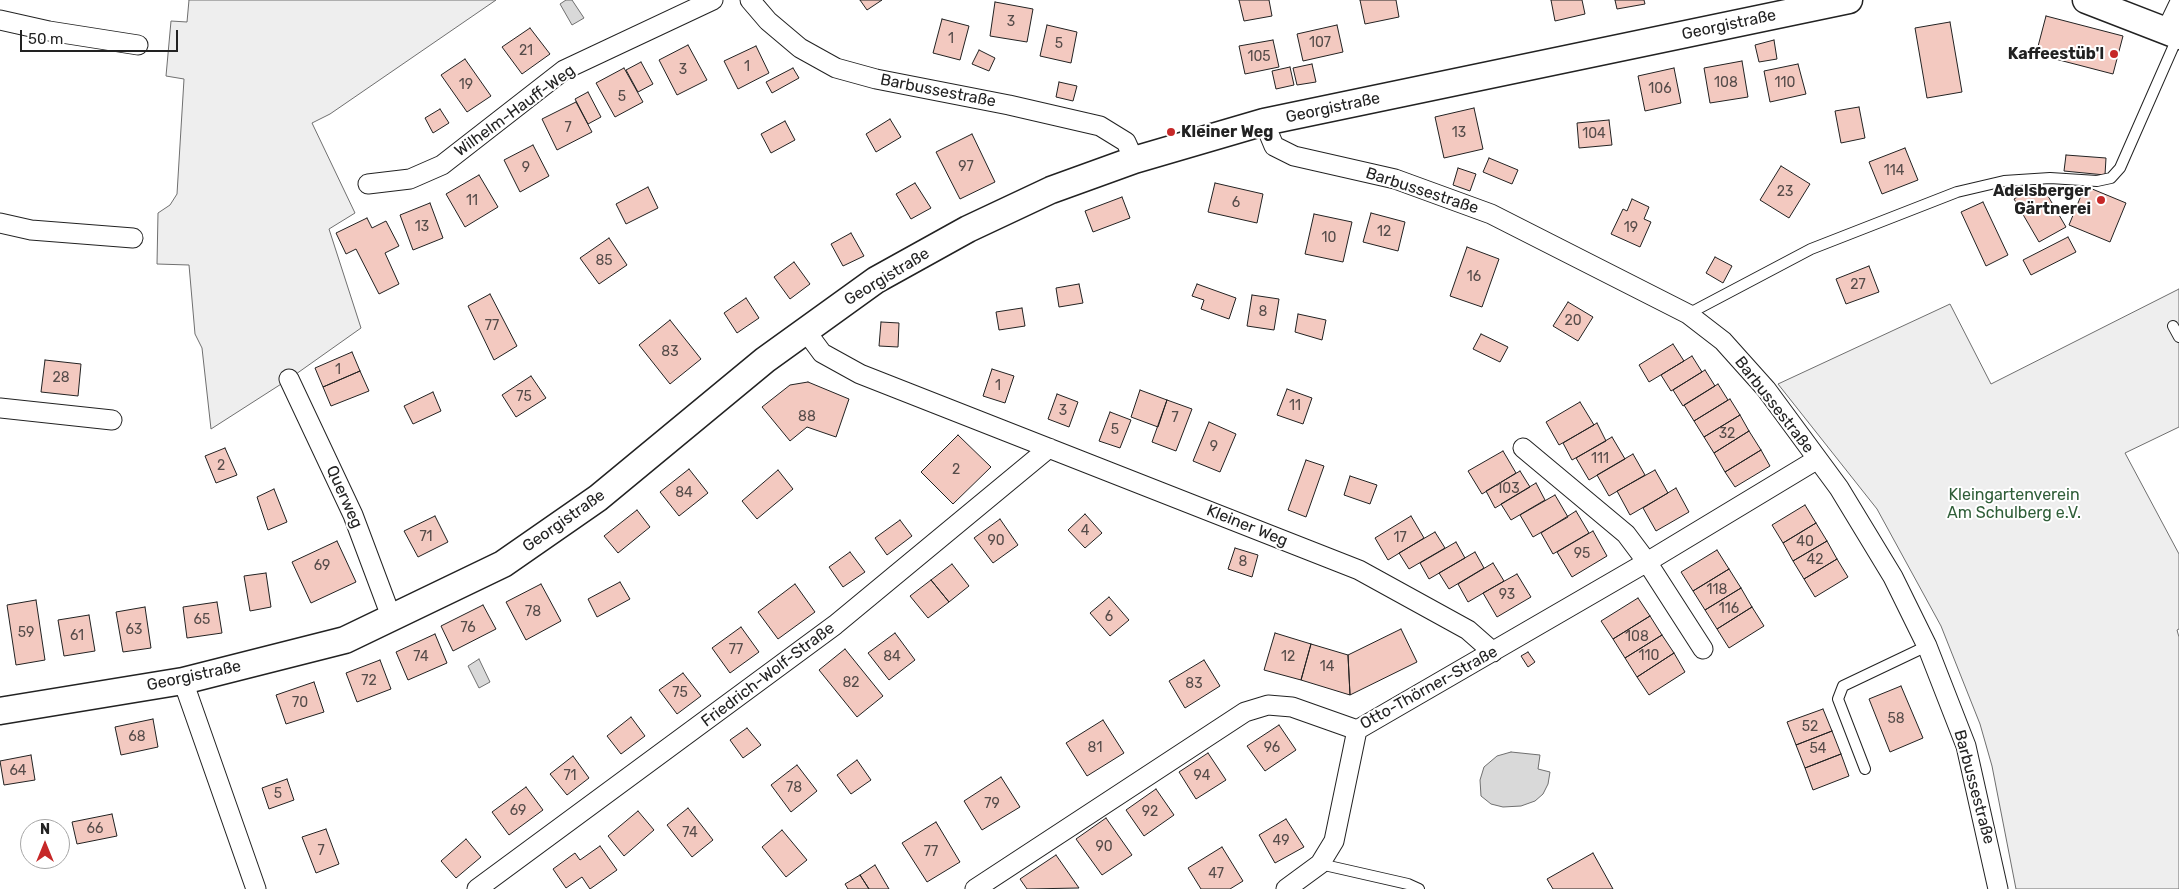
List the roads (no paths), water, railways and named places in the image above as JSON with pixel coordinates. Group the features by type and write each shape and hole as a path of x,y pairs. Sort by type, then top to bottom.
{"street":[{"name":"Wilhelm-Hauff-Weg","path":"368,184 410,179 442,165 564,70 713,0"},
{"name":"Barbussestraße","path":"750,0 768,21 800,48 836,68 1100,126 1126,142 1134,160"},
{"name":"Georgistraße","path":"0,711 183,681 345,640 503,564 590,504 754,369 876,280 968,229 1051,190 1134,160 1264,122 1849,0"},
{"path":"2086,0 2175,34 2179,4"},
{"path":"0,20 50,31 138,45"},
{"name":"Barbussestraße","path":"1264,122 1274,146 1294,156 1395,179 1491,214 1688,314 1723,341 1766,388 1838,488 1893,577 1927,646 1966,746 1998,889"},
{"path":"0,223 31,230 133,238"},
{"name":"Kleiner Weg","path":"805,330 822,353 860,374 1359,570 1468,630 1493,652"},
{"name":"Querweg","path":"289,379 353,514 392,619"},
{"path":"0,408 112,420"},
{"name":"Friedrich-Wolf-Straße","path":"477,889 835,625 1049,448"},
{"path":"1523,448 1626,534 1647,562 1702,649"},
{"name":"Otto-Thörner-Straße","path":"975,889 1245,712 1268,705 1292,707 1357,730 1647,562 1816,460"},
{"path":"183,681 256,889"},
{"path":"1286,889 1320,864 1334,841 1357,730"}],"lane":[{"path":"1688,314 1811,249 1957,192 2004,181 2050,178 2097,182 2111,178 2120,168 2175,34"},
{"path":"2173,326 2179,337"},
{"path":"1865,769 1838,698 1842,686 1927,646"},
{"path":"1320,864 1408,884 1419,889"}],"place":[{"name":"Kaffeestüb'l","path":"2114,54"},
{"name":"Kleiner Weg","path":"1171,132"},
{"name":"Adelsberger Gärtnerei","path":"2101,200"}],"park label":[{"name":"Kleingartenverein Am Schulberg e.V.","path":"2014,504"}]}
